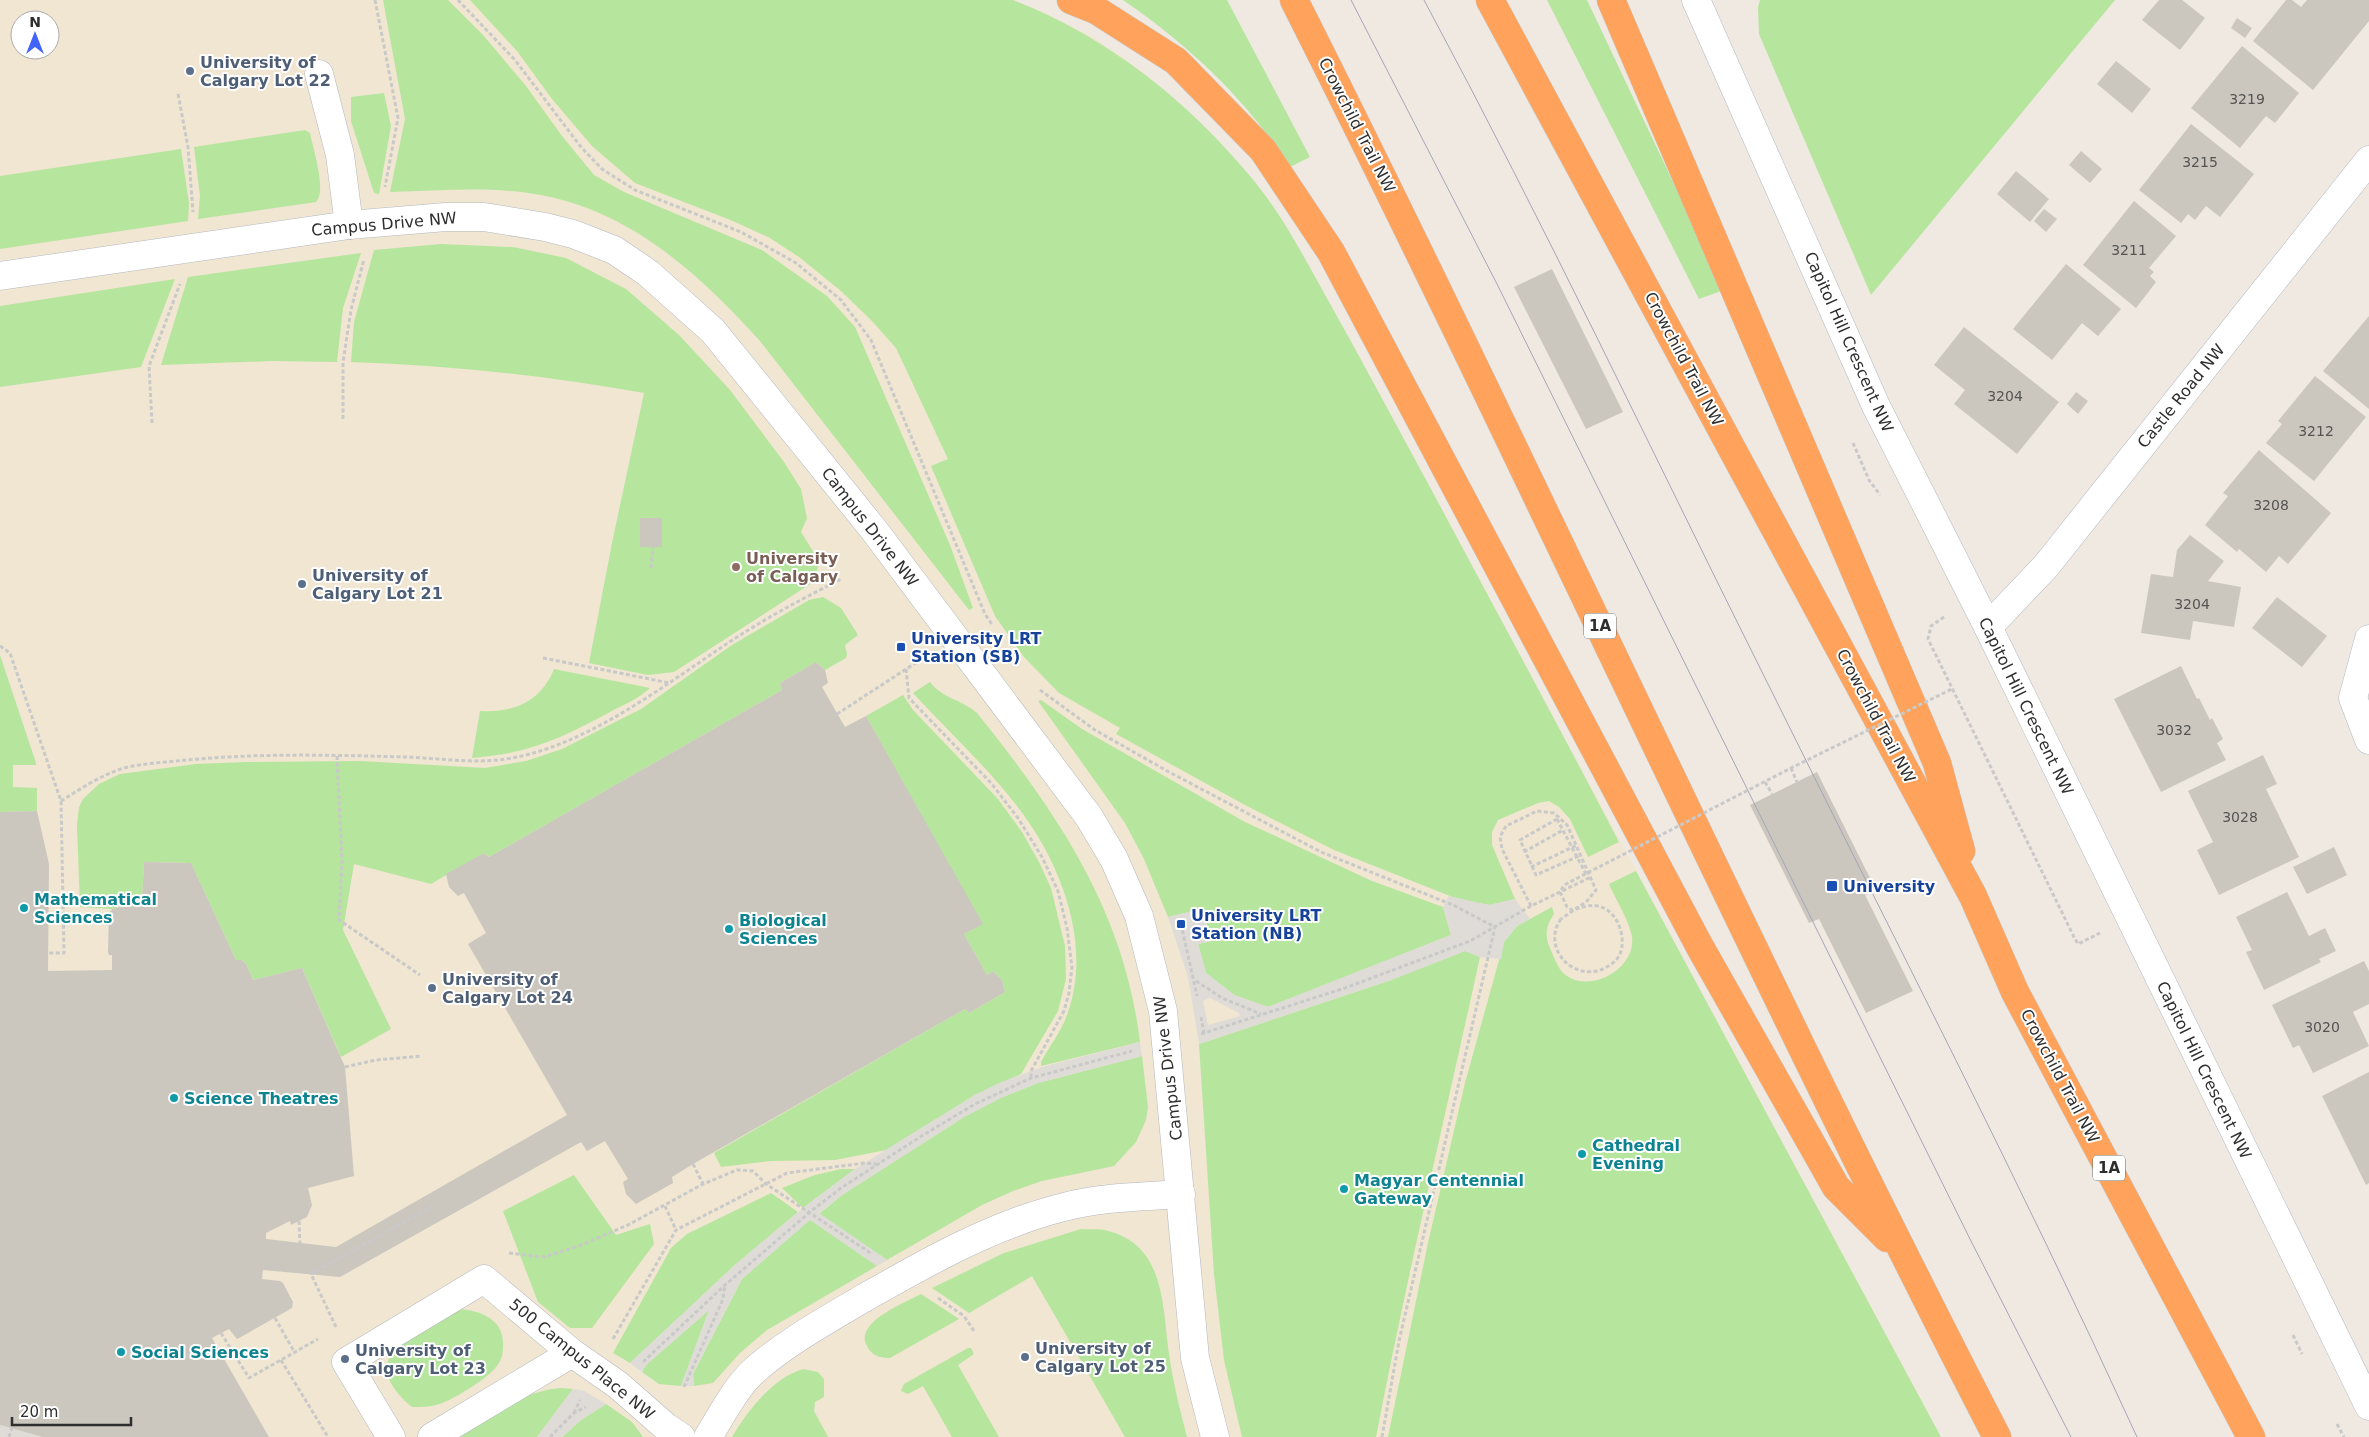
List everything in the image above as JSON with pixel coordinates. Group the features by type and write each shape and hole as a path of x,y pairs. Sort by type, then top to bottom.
{"highway":[{"path":"1071,0 1096,10 1176,61 1264,150 1332,252 1700,947 1836,1187 1902,1254"},
{"name":"Crowchild Trail NW","path":"1294,0 1403,217 1902,1254 1997,1437"},
{"name":"Crowchild Trail NW","path":"1490,0 1973,896 2015,992 2251,1437"},
{"path":"1611,0 1937,762 1973,896"}],"street":[{"name":"Capitol Hill Crescent NW","path":"1696,0 1876,406 1988,627 2369,1406"},
{"path":"319,74 340,155 349,225"},
{"name":"Castle Road NW","path":"1988,627 2046,566 2369,160"},
{"name":"Campus Drive NW","path":"0,276 349,225 446,217 484,217 545,226 573,234 614,250 648,273 714,331 874,530 1089,816 1114,859 1139,916 1163,1011 1195,1358 1215,1437"},
{"path":"2369,639 2354,698 2369,740"},
{"path":"708,1437 728,1404 755,1370 824,1322 912,1272 996,1231 1064,1206 1103,1200 1180,1194"},
{"name":"500 Campus Place NW","path":"390,1437 346,1362 484,1279 572,1353 618,1385 666,1427 681,1437"},
{"path":"432,1437 572,1353"}],"path":[{"path":"375,0 398,118 384,193"},
{"path":"458,0 515,60 581,148 602,169 635,190 741,232 796,263 841,300 871,340 985,614 994,628"},
{"path":"178,94 189,156 194,198 193,220"},
{"path":"343,419 346,344 350,310 367,251"},
{"path":"152,423 149,366 182,278"},
{"path":"651,568 653,547"},
{"path":"61,801 97,780 127,767 218,757 408,757 472,762 506,759 544,751 627,711 730,642 788,607 841,580"},
{"path":"1946,616 1931,626 1928,639 2074,937 2078,944 2103,931"},
{"path":"0,646 10,652 61,801 64,953 46,953"},
{"path":"543,658 670,683"},
{"path":"837,714 917,662"},
{"path":"906,669 909,698 990,783 1018,818 1042,857 1058,891 1067,928 1072,967 1064,1011 1031,1071 1031,1078"},
{"path":"1039,689 1112,739 1321,852 1453,905 1495,927"},
{"path":"1531,906 1502,849 1500,837 1506,826 1537,811 1554,812 1567,825 1577,846 1581,855 1591,877 1596,890 1587,902 1561,919 1557,924 1555,941 1563,960 1579,973 1596,971 1613,963 1620,955 1624,946 1623,936 1612,914 1606,908 1598,905 1587,905 1572,910 1567,907 1560,892 1564,885 1586,874 1765,782 1791,768 1952,689"},
{"path":"337,756 342,861 339,920 420,975"},
{"path":"1791,768 1797,782"},
{"path":"1765,782 1772,794"},
{"path":"1581,855 1536,875 1520,840 1557,819 1562,830 1586,874"},
{"path":"1524,852 1562,830"},
{"path":"1531,867 1577,846"},
{"path":"1195,1036 1345,988 1470,941 1531,906 1591,877"},
{"path":"1382,1437 1399,1341 1495,927"},
{"path":"1195,981 1222,998 1263,1015"},
{"path":"637,1367 725,1285 810,1212 877,1164 975,1104 1031,1078 1140,1049"},
{"path":"345,1067 376,1060 422,1056"},
{"path":"611,1342 676,1230 717,1207 787,1173 865,1163 877,1164"},
{"path":"693,1164 703,1184"},
{"path":"501,1252 544,1257 580,1246 664,1206 703,1184 737,1170 753,1171 766,1184 875,1256"},
{"path":"337,1329 311,1274 434,1206"},
{"path":"664,1206 676,1230"},
{"path":"299,1221 300,1243"},
{"path":"684,1387 723,1299 725,1285"},
{"path":"934,1296 964,1316 974,1331"},
{"path":"276,1318 295,1352"},
{"path":"329,1334 346,1324"},
{"path":"221,1333 249,1378 320,1338"},
{"path":"281,1360 328,1437"},
{"path":"550,1437 574,1413 590,1405"},
{"path":"9,1437 12,1428"}],"shaded area":[{"name":"University of Calgary","path":"0,0 1013,0 1043,12 1094,38 1140,70 1175,100 1250,176 1287,227 1355,348 1941,1437 0,1437"},
{"path":"1449,896 1489,905 1515,899 1530,919 1517,926 1504,942 1501,959 1480,957 1465,951 1391,980 1199,1044 1188,977 1168,917 1202,909 1212,941 1198,944 1206,973 1234,995 1268,1007 1451,935 1443,907","holes":["1210,998 1239,1013 1240,1016 1208,1025 1203,1001"]},
{"path":"1140,1042 1142,1056 1038,1083 1001,1098 964,1117 842,1195 819,1213 887,1260 877,1266 810,1220 742,1279 693,1373 694,1386 681,1386 709,1310 646,1365 642,1372 630,1363 736,1264 803,1208 855,1169 975,1095 999,1083 1042,1067"},
{"path":"573,1389 584,1391 606,1404 581,1420 562,1437 537,1437"},
{"path":"0,1425 42,1435 43,1437 0,1437"}],"green space":[{"path":"383,0 448,0 483,35 526,86 562,136 594,175 624,192 762,250 827,296 855,327 950,545 973,608 969,610 760,341 712,291 659,248 631,229 601,214 569,202 535,194 499,190 390,192 405,119"},
{"path":"470,0 1013,0 1080,32 1112,51 1171,96 1199,121 1250,176 1283,221 1368,372 1619,842 1588,857 1570,819 1559,807 1549,801 1538,803 1498,820 1492,832 1492,845 1515,899 1490,905 1460,900 1334,850 1245,805 1116,734 1120,728 1059,693 1024,657 995,616 931,466 948,459 896,348 841,291 799,257 770,238 733,221 635,183 592,146 552,99 517,51"},
{"path":"1123,0 1227,0 1310,157 1290,167 1255,119 1215,75 1171,36"},
{"path":"1547,0 1587,0 1724,290 1699,299"},
{"path":"1760,0 2115,0 1871,295 1759,34 1758,7"},
{"path":"384,93 391,126 379,194 374,193 351,121 351,97"},
{"path":"305,130 310,133 320,179 319,196 316,202 198,219 200,196 194,147"},
{"path":"181,149 189,203 188,221 0,249 0,176"},
{"path":"441,244 513,247 566,258 626,289 679,335 730,390 784,462 801,489 807,518 801,532 819,561 815,581 674,672 648,675 589,663 644,393 498,372 351,362 354,322 374,250"},
{"path":"361,253 343,308 337,362 272,361 161,365 188,277"},
{"path":"175,279 141,367 0,387 0,306"},
{"path":"823,597 841,608 858,635 845,645 846,658 825,670 816,662 780,683 782,690 489,857 484,853 431,884 354,864 343,930 391,1029 341,1057 302,968 253,980 246,964 242,960 236,960 191,863 144,862 142,902 112,909 80,907 77,825 79,807 83,799 99,784 120,774 196,764 246,762 360,761 485,768 526,761 562,749 641,709 732,645 809,600"},
{"path":"0,655 36,763 36,765 13,765 13,787 37,788 37,811 0,812"},
{"path":"554,669 650,688 636,698 560,737 528,749 472,758 480,711 504,710 524,703 542,690"},
{"path":"930,682 946,696 977,713 1034,788 1083,866 1103,907 1119,949 1132,994 1140,1042 1041,1066 1041,1062 1067,1016 1075,982 1076,955 1073,927 1066,899 1057,873 1044,847 1013,801 913,693"},
{"path":"903,695 913,710 998,799 1022,832 1039,862 1051,888 1065,946 1066,979 1058,1011 1021,1074 975,1095 886,1150 835,1160 771,1161 721,1167 714,1153 965,1009 969,1013 1005,992 1002,980 993,971 987,975 964,934 982,924 866,716"},
{"path":"1041,700 1082,729 1245,822 1372,881 1443,907 1451,935 1268,1007 1234,995 1206,973 1198,944 1212,941 1202,909 1168,917 1144,859 1125,823 1038,701"},
{"path":"1636,871 1941,1437 1388,1437 1428,1243 1465,1083 1504,942 1517,926 1552,907 1554,914 1548,924 1547,938 1552,953 1562,971 1567,976 1577,980 1588,981 1600,979 1610,974 1627,959 1632,937 1625,917 1609,884"},
{"path":"1465,951 1480,957 1413,1257 1376,1437 1242,1437 1224,1360 1214,1274 1199,1044 1391,980"},
{"path":"1142,1056 1148,1107 1146,1120 1136,1142 1114,1166 1042,1181 1013,1191 982,1205 887,1260 819,1214 842,1195 964,1117 1000,1098 1038,1083"},
{"path":"841,1169 855,1169 803,1208 782,1188 815,1175"},
{"path":"574,1175 616,1235 650,1224 654,1244 592,1328 570,1328 538,1302 503,1211"},
{"path":"771,1193 798,1212 736,1264 630,1363 613,1353 671,1248 687,1234"},
{"path":"810,1219 877,1266 767,1330 740,1353 713,1383 694,1386 693,1374 742,1279"},
{"path":"1081,1229 1105,1230 1127,1239 1141,1250 1151,1264 1158,1280 1162,1298 1169,1354 1187,1437 1125,1437 1032,1276 969,1313 932,1288 1004,1253"},
{"path":"921,1294 959,1319 890,1358 874,1354 867,1346 865,1337 874,1321 893,1308"},
{"path":"458,1309 474,1311 495,1322 502,1336 503,1348 501,1359 486,1377 455,1397 435,1405 412,1407 395,1389 388,1373 389,1359 396,1348 409,1337"},
{"path":"709,1310 681,1386 659,1384 642,1372 646,1365"},
{"path":"971,1348 974,1354 958,1365 999,1437 952,1437 923,1386 908,1394 901,1391 904,1384"},
{"path":"803,1369 818,1372 824,1379 824,1397 815,1402 814,1411 828,1437 732,1437 762,1396 792,1373"},
{"path":"573,1389 537,1437 454,1437 519,1399 547,1390"},
{"path":"606,1404 632,1422 643,1437 562,1437 581,1420"}],"building":[{"path":"2159,0 2182,0 2205,18 2180,50 2142,20"},
{"path":"2286,0 2292,0 2301,7 2307,0 2369,0 2369,21 2313,90 2253,41"},
{"path":"2237,18 2252,28 2245,38 2231,28"},
{"path":"2242,46 2299,93 2275,123 2266,116 2240,148 2191,108"},
{"path":"2116,61 2151,89 2132,113 2097,84"},
{"path":"2191,124 2254,174 2220,217 2206,206 2195,220 2188,214 2181,223 2139,190"},
{"path":"2081,151 2102,169 2090,183 2069,165"},
{"path":"2016,171 2049,199 2030,222 1997,194"},
{"path":"2134,201 2176,236 2149,268 2154,272 2150,276 2156,282 2136,308 2083,265"},
{"path":"2044,209 2057,219 2046,232 2034,221"},
{"path":"2066,264 2121,309 2098,336 2082,323 2052,360 2013,329"},
{"path":"1552,269 1623,412 1586,429 1514,287"},
{"path":"2369,316 2369,409 2323,371"},
{"path":"1964,327 2059,402 2017,454 1954,404 1965,390 1934,365"},
{"path":"2315,376 2366,417 2314,481 2266,443 2282,424 2278,421"},
{"path":"2076,392 2088,401 2078,414 2067,404"},
{"path":"2259,450 2331,513 2288,564 2279,556 2266,572 2239,549 2237,552 2205,525 2228,496 2223,493"},
{"path":"640,518 662,518 662,547 640,547"},
{"path":"2190,535 2224,561 2208,581 2241,587 2234,627 2193,621 2190,640 2141,633 2151,574 2173,577 2177,550"},
{"path":"2277,597 2327,636 2302,667 2252,628"},
{"path":"816,662 825,670 828,683 822,687 845,727 866,716 983,924 964,934 987,975 993,971 1002,980 1005,992 969,1013 965,1009 693,1164 672,1177 673,1183 636,1204 626,1194 623,1182 628,1179 605,1141 587,1151 581,1142 340,1277 263,1270 262,1279 283,1283 293,1302 292,1308 237,1339 229,1329 212,1338 269,1437 43,1437 0,1425 0,812 37,811 49,864 48,971 112,970 112,955 109,955 108,952 109,913 112,909 142,902 144,862 191,863 236,960 242,960 246,964 253,980 302,968 345,1067 354,1176 308,1188 312,1205 307,1217 291,1225 290,1221 266,1233 266,1239 336,1247 567,1115 468,944 486,933 464,893 458,896 449,887 446,874 484,853 489,857 782,690 780,683"},
{"path":"2181,666 2197,699 2199,698 2210,720 2212,718 2223,739 2217,743 2226,760 2161,792 2114,699"},
{"path":"2263,755 2277,784 2266,789 2299,857 2219,895 2197,850 2213,842 2188,791"},
{"name":"University","path":"1817,772 1876,890 1865,895 1913,991 1866,1013 1819,919 1809,923 1750,805"},
{"path":"2334,847 2347,875 2307,894 2293,867"},
{"path":"2287,892 2309,936 2325,928 2336,951 2319,959 2321,962 2264,990 2246,952 2252,950 2236,917"},
{"path":"2364,961 2369,971 2369,1004 2353,1012 2369,1046 2313,1073 2299,1045 2293,1048 2272,1005"},
{"path":"2369,1072 2369,1183 2366,1185 2322,1096"}],"tram line":[{"path":"1351,0 1497,284 1971,1241 2071,1437"},
{"path":"1424,0 1556,255 1955,1059 2048,1247 2137,1437"}],"place":[{"name":"University of Calgary Lot 22","path":"190,71"},
{"name":"University of Calgary","path":"736,567"},
{"name":"University of Calgary Lot 21","path":"302,584"},
{"name":"University LRT Station (SB)","path":"901,647"},
{"name":"University","path":"1832,886"},
{"name":"Mathematical Sciences","path":"24,908"},
{"name":"University LRT Station (NB)","path":"1181,924"},
{"name":"Biological Sciences","path":"729,929"},
{"name":"University of Calgary Lot 24","path":"432,988"},
{"name":"Science Theatres","path":"174,1098"},
{"name":"Cathedral Evening","path":"1582,1154"},
{"name":"Magyar Centennial Gateway","path":"1344,1189"},
{"name":"Social Sciences","path":"121,1352"},
{"name":"University of Calgary Lot 25","path":"1025,1357"},
{"name":"University of Calgary Lot 23","path":"345,1359"}]}
